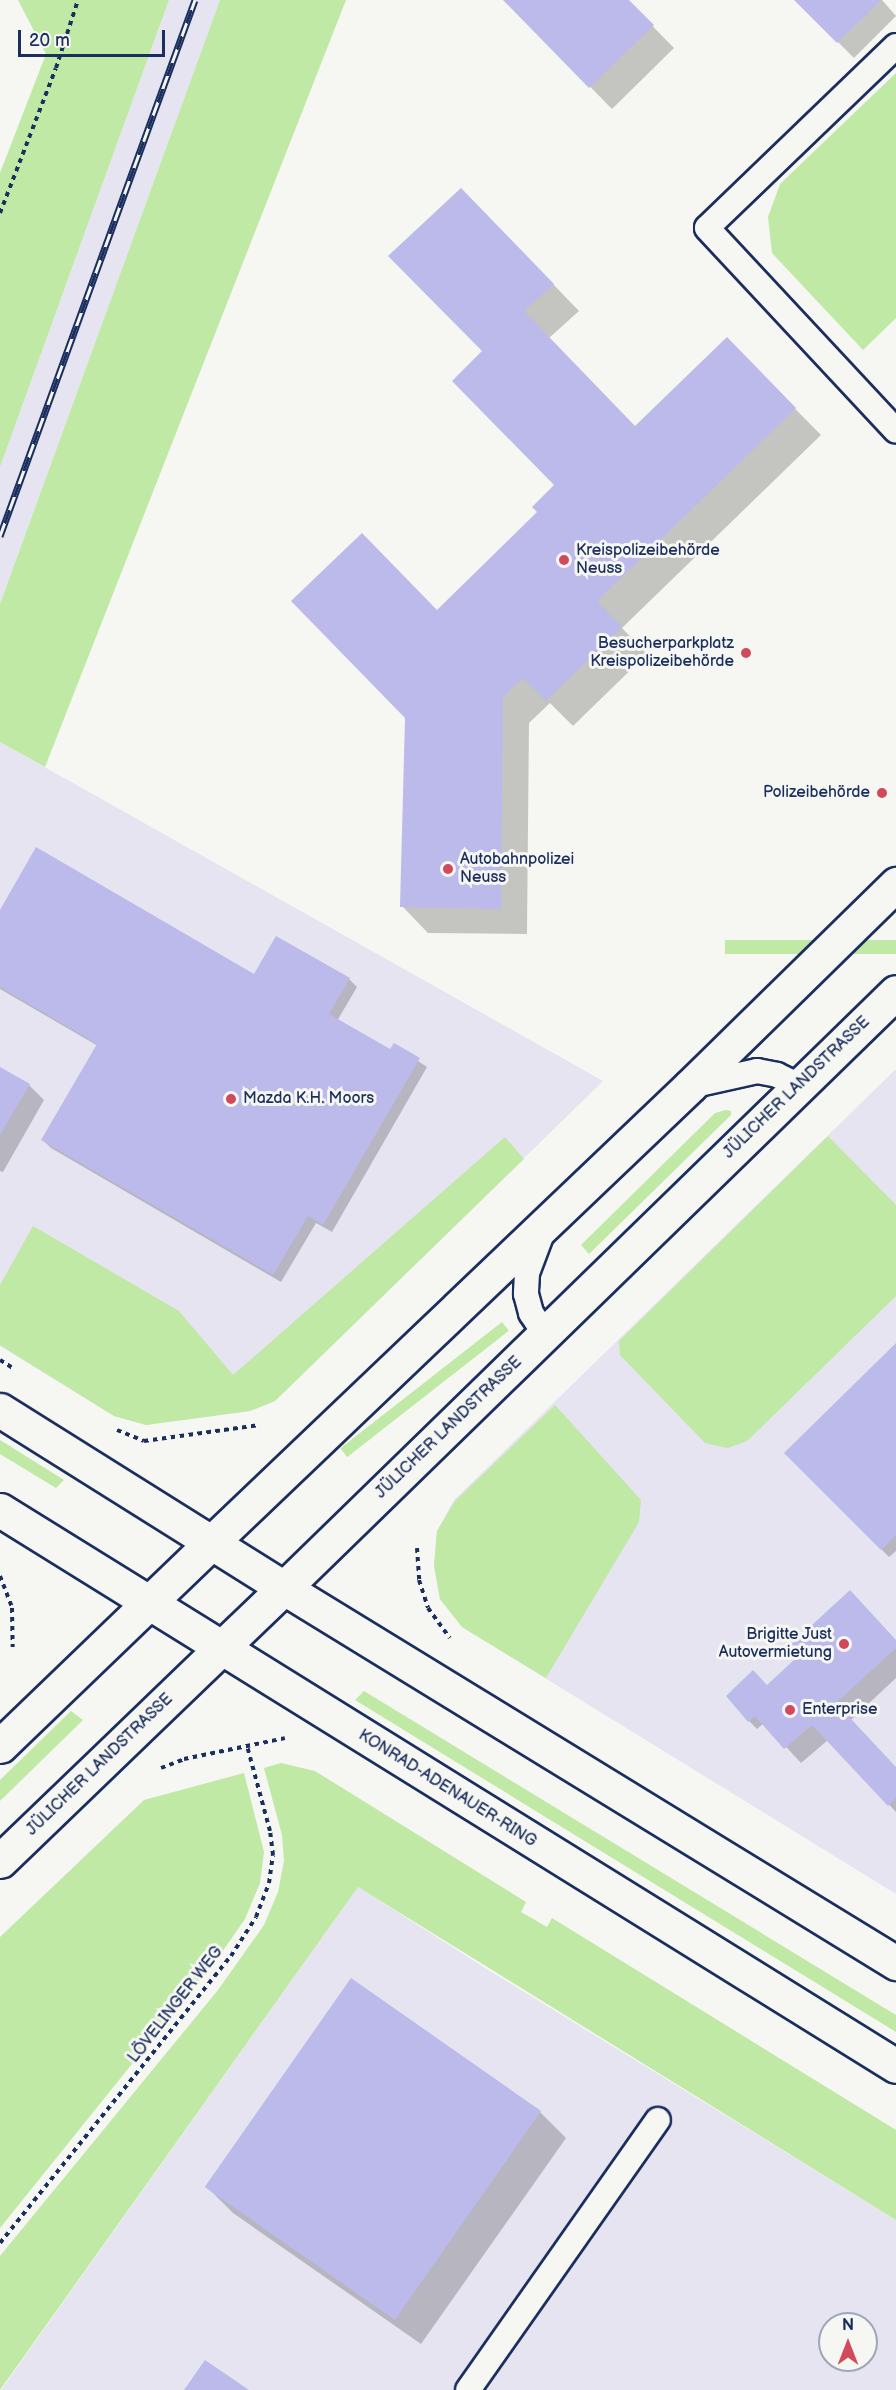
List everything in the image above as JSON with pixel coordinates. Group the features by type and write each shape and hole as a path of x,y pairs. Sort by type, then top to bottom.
{"main road":[{"path":"0,1746 690,1086 896,884"},
{"name":"JÜLICHER LANDSTRASSE","path":"0,1861 896,992"},
{"path":"0,1410 213,1541 284,1588 896,1963"},
{"name":"KONRAD-ADENAUER-RING","path":"0,1510 896,2066"}],"lane":[{"path":"896,46 707,228 896,431"},
{"path":"690,1086 757,1071 777,1075 800,1086"},
{"path":"545,1334 531,1313 526,1294 527,1273 546,1223"},
{"path":"468,2390 658,2121"}],"path":[{"path":"0,213 56,68 78,0"},
{"path":"0,1360 19,1372"},
{"path":"115,1429 144,1442 260,1425"},
{"path":"417,1548 419,1580 428,1608"},
{"path":"0,1576 12,1608 13,1647"},
{"name":"LÖVELINGER WEG","path":"0,2243 231,1956 256,1917 269,1883 273,1855 270,1831 247,1746"}],"shaded area":[{"path":"169,0 220,0 0,604 0,467"},
{"path":"0,742 603,1081 275,1401 250,1411 146,1425 114,1416 0,1346"},
{"path":"896,1069 896,1894 462,1627 440,1599 434,1566 437,1531 454,1500"},
{"path":"358,1887 485,1968 896,2220 896,2390 1,2390"}],"green space":[{"path":"18,0 169,0 0,467 0,173 46,54"},
{"path":"220,0 346,0 45,767 0,742 0,604"},
{"path":"896,73 896,318 863,350 772,253 768,217 780,184"},
{"path":"725,940 896,940 896,954 725,954"},
{"path":"731,1111 731,1115 589,1254 581,1245 715,1113"},
{"path":"828,1136 896,1205 896,1296 747,1441 728,1448 705,1443 620,1355 619,1341"},
{"path":"505,1137 524,1159 275,1401 250,1411 146,1425 114,1416 0,1345 0,1285 33,1226 179,1311 233,1375"},
{"path":"502,1322 509,1331 347,1457 340,1448"},
{"path":"555,1405 641,1500 639,1522 546,1678 462,1627 440,1599 434,1566 437,1531 455,1501"},
{"path":"0,1440 64,1480 56,1488 0,1454"},
{"path":"364,1691 896,2015 896,2032 355,1700"},
{"path":"71,1711 83,1720 0,1801 0,1780"},
{"path":"281,1763 315,1771 526,1902 521,1912 547,1927 552,1918 896,2130 896,2220 358,1887 0,2390 0,2256 218,1990 264,1925 278,1892 284,1861 282,1835 264,1768"},
{"path":"244,1773 264,1852 260,1883 245,1919 222,1952 0,2228 0,1937 144,1800"}],"building":[{"path":"503,0 629,0 654,25 589,88"},
{"path":"794,0 881,0 837,43"},
{"name":"Kreispolizeibehörde Neuss","path":"461,188 554,284 524,311 635,426 727,337 796,408 597,601 622,627 546,701 523,678 503,697 501,909 400,907 405,718 291,601 362,533 437,610 537,512 532,507 554,485 452,381 482,351 388,256"},
{"name":"Mazda K.H. Moors","path":"36,847 254,974 276,936 350,978 329,1014 390,1049 394,1043 420,1058 323,1225 308,1216 273,1275 41,1140 97,1044 0,987 0,910"},
{"path":"0,1067 30,1084 0,1135"},
{"path":"896,1343 896,1535 881,1550 784,1453"},
{"path":"850,1590 896,1640 896,1648 836,1703 896,1767 896,1798 888,1806 812,1725 784,1749 755,1716 748,1722 726,1696 753,1670 767,1685 795,1659 786,1649"},
{"path":"351,1978 541,2111 395,2320 205,2187"},
{"path":"205,2360 249,2390 184,2390"}],"railway":[{"path":"0,536 195,0"}],"place":[{"name":"Kreispolizeibehörde Neuss","path":"564,560"},
{"name":"Besucherparkplatz Kreispolizeibehörde","path":"746,653"},
{"name":"Polizeibehörde","path":"882,793"},
{"name":"Autobahnpolizei Neuss","path":"448,869"},
{"name":"Mazda K.H. Moors","path":"231,1099"},
{"name":"Brigitte Just Autovermietung","path":"844,1644"},
{"name":"Enterprise","path":"790,1710"}]}
